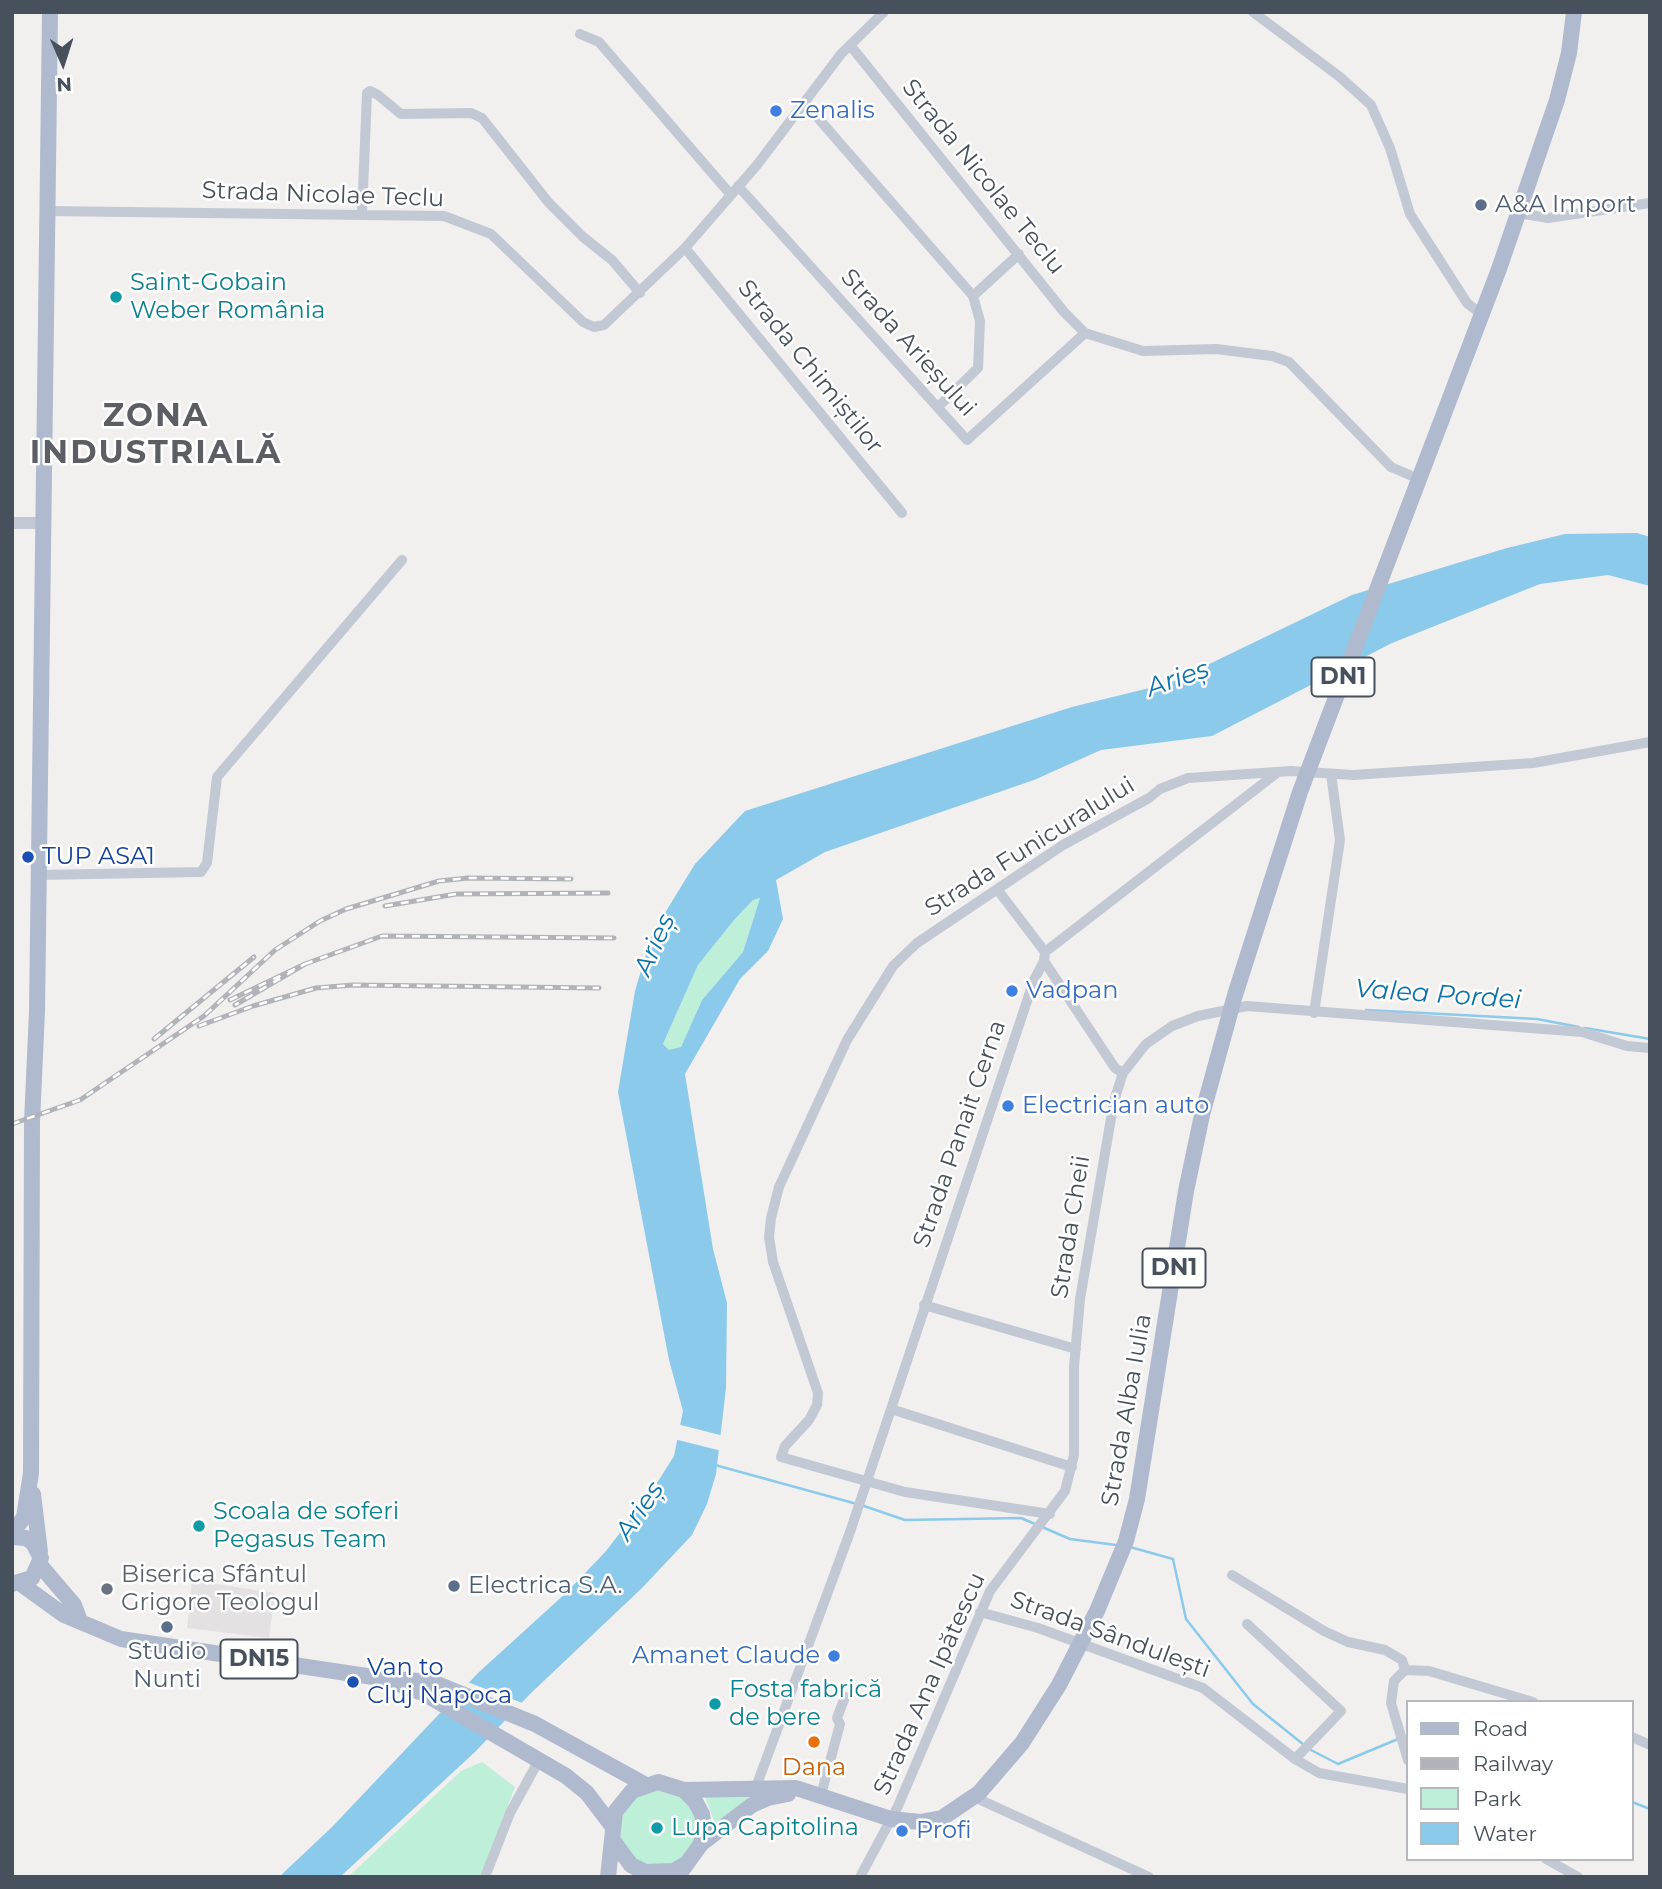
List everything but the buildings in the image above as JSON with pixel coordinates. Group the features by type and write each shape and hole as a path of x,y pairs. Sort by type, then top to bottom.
{"main road":[{"path":"41,1561 30,1484 32,1122 50,12"},
{"name":"DN1","path":"1419,479 1557,100 1569,53 1574,12"},
{"name":"Strada Alba Iulia","path":"819,1795 891,1819 920,1822 943,1818 974,1797 1022,1743 1062,1679 1110,1583 1137,1499 1186,1191 1202,1115 1235,995 1300,792 1419,479"},
{"path":"30,1484 21,1524 12,1536 26,1538 33,1543 41,1561 74,1605 80,1621"},
{"name":"DN15","path":"17,1584 32,1578 41,1561"},
{"name":"DN15","path":"17,1584 64,1615 99,1632 146,1644 380,1678 429,1688 535,1724 644,1784"},
{"name":"DN15","path":"429,1688 587,1793 613,1834"},
{"path":"608,1877 613,1834 622,1800 644,1784"},
{"name":"DN1","path":"644,1784 671,1784 684,1790 796,1788 819,1795"},
{"path":"684,1790 695,1801 702,1814 704,1829 701,1844"},
{"name":"DN1","path":"613,1834 621,1855 645,1872 682,1870 701,1844 760,1801 784,1794 819,1795"}],"street":[{"name":"Strada Nicolae Teclu","path":"47,211 444,216 485,231 583,322 594,327 604,325 685,248 735,191 850,45 884,12"},
{"path":"1253,12 1340,77 1371,105 1390,148 1410,214 1467,303 1481,314"},
{"name":"Strada Arieșului","path":"580,34 599,42 967,440 1085,333"},
{"name":"Strada Nicolae Teclu","path":"850,45 1064,312 1085,333"},
{"path":"362,214 364,96 367,93 370,91 378,94 401,114 471,113 482,118 549,203 583,237 612,260 640,293"},
{"path":"804,102 973,296 980,321 978,368 938,407"},
{"path":"1518,213 1548,218 1650,203"},
{"name":"Strada Chimiștilor","path":"685,248 902,513"},
{"path":"973,296 1019,254"},
{"path":"1085,333 1143,351 1216,349 1272,356 1290,362 1391,467 1419,479"},
{"path":"12,523 41,523"},
{"path":"38,875 201,872 207,863 217,777 402,560"},
{"name":"Strada Funicuralului","path":"1048,1518 905,1492 781,1457 785,1446 809,1420 817,1405 818,1394 773,1262 770,1228 779,1187 847,1040 879,984 917,943 1063,845 1149,798 1160,789 1188,778 1214,774 1331,774 1533,764 1650,742"},
{"name":"Strada Panait Cerna","path":"756,1787 850,1532 924,1305 1044,957 1278,772"},
{"path":"1314,1013 1340,840 1331,774"},
{"path":"997,889 1115,1068 1123,1073"},
{"name":"Strada Cheii","path":"1033,1534 1048,1518 1065,1491 1072,1467 1076,1349 1085,1264 1114,1101 1123,1073 1146,1044 1172,1026 1213,1011 1247,1006 1569,1030 1648,1046"},
{"path":"924,1305 1076,1349"},
{"path":"891,1409 1072,1467"},
{"name":"Strada Ana Ipătescu","path":"860,1877 891,1819 979,1612 1000,1576 1033,1534"},
{"path":"1232,1575 1324,1631 1348,1642 1395,1655 1402,1660 1405,1670"},
{"name":"Strada Sândulești","path":"979,1612 1038,1628 1203,1688 1295,1759 1333,1778 1378,1781 1406,1788"},
{"path":"1247,1624 1340,1709 1341,1713 1317,1740 1295,1759"},
{"path":"1406,1753 1391,1693 1394,1681 1405,1670 1429,1671 1526,1700"},
{"path":"819,1795 840,1724 836,1718 845,1697"},
{"path":"1634,1738 1650,1745"},
{"path":"485,1877 510,1813 540,1760"},
{"path":"974,1797 1149,1877"},
{"path":"1550,1861 1578,1877"}],"shaded area":[{"path":"192,1580 275,1593 269,1638 187,1628"}],"green space":[{"path":"760,898 743,952 702,1000 681,1047 669,1051 663,1044 698,965 734,920 753,900"},
{"path":"482,1762 515,1787 481,1877 348,1877 461,1771"},
{"path":"658,1788 673,1791 686,1800 695,1813 698,1828 695,1843 686,1856 673,1865 658,1868 643,1865 630,1856 621,1843 618,1828 621,1813 630,1800 643,1791"},
{"path":"704,1794 752,1794 716,1826"}],"water":[{"name":"Arieș","path":"1637,533 1650,537 1650,586 1608,575 1540,584 1392,643 1212,736 1101,750 1034,780 825,852 776,880 783,919 768,951 740,979 685,1074 713,1249 727,1303 726,1388 716,1474 707,1504 692,1535 642,1588 530,1694 476,1751 340,1877 279,1877 332,1827 478,1673 567,1592 606,1551 650,1494 674,1456 683,1411 669,1360 618,1092 635,991 652,934 695,864 745,811 1072,707 1170,683 1352,595 1507,548 1565,534","holes":["760,898 743,952 702,1000 681,1047 669,1050 663,1044 698,965 734,920 753,900"]}],"pier":[{"path":"677,1424 724,1436 722,1451 674,1439"},
{"path":"465,1681 525,1704 512,1718 453,1693"}],"waterway":[{"name":"Valea Pordei","path":"1366,1010 1537,1019 1579,1027"},
{"name":"Valea Pordei","path":"1585,1028 1650,1039"},
{"path":"715,1465 857,1504"},
{"path":"864,1506 905,1520 1021,1518 1035,1524"},
{"path":"1042,1527 1070,1539 1116,1545"},
{"path":"1130,1547 1173,1559 1186,1619 1253,1704 1304,1745"},
{"path":"1309,1749 1338,1764 1398,1739"},
{"path":"1634,1803 1650,1809"}],"railway":[{"path":"12,1124 80,1100 204,1016 275,950 320,921 346,909 439,881 468,878 571,879"},
{"path":"385,906 456,894 608,893"},
{"path":"305,964 382,936 614,938"},
{"path":"154,1039 254,957"},
{"path":"230,1000 305,964 235,1005"},
{"path":"199,1026 253,1006 316,988 353,985 599,988"}],"place":[{"name":"Zenalis","path":"776,111"},
{"name":"A&A Import","path":"1481,205"},
{"name":"Saint-Gobain Weber România","path":"116,297"},
{"name":"TUP ASA1","path":"28,857"},
{"name":"Vadpan","path":"1012,991"},
{"name":"Electrician auto","path":"1008,1106"},
{"name":"Scoala de soferi Pegasus Team","path":"199,1526"},
{"name":"Electrica S.A.","path":"454,1586"},
{"name":"Biserica Sfântul Grigore Teologul","path":"107,1589"},
{"name":"Studio Nunti","path":"167,1627"},
{"name":"Amanet Claude","path":"834,1656"},
{"name":"Van to Cluj Napoca","path":"353,1682"},
{"name":"Fosta fabrică de bere","path":"715,1704"},
{"name":"Dana","path":"814,1742"},
{"name":"Lupa Capitolina","path":"657,1828"},
{"name":"Profi","path":"902,1831"}],"district":[{"name":"ZONA INDUSTRIALĂ","path":"156,436"}]}
